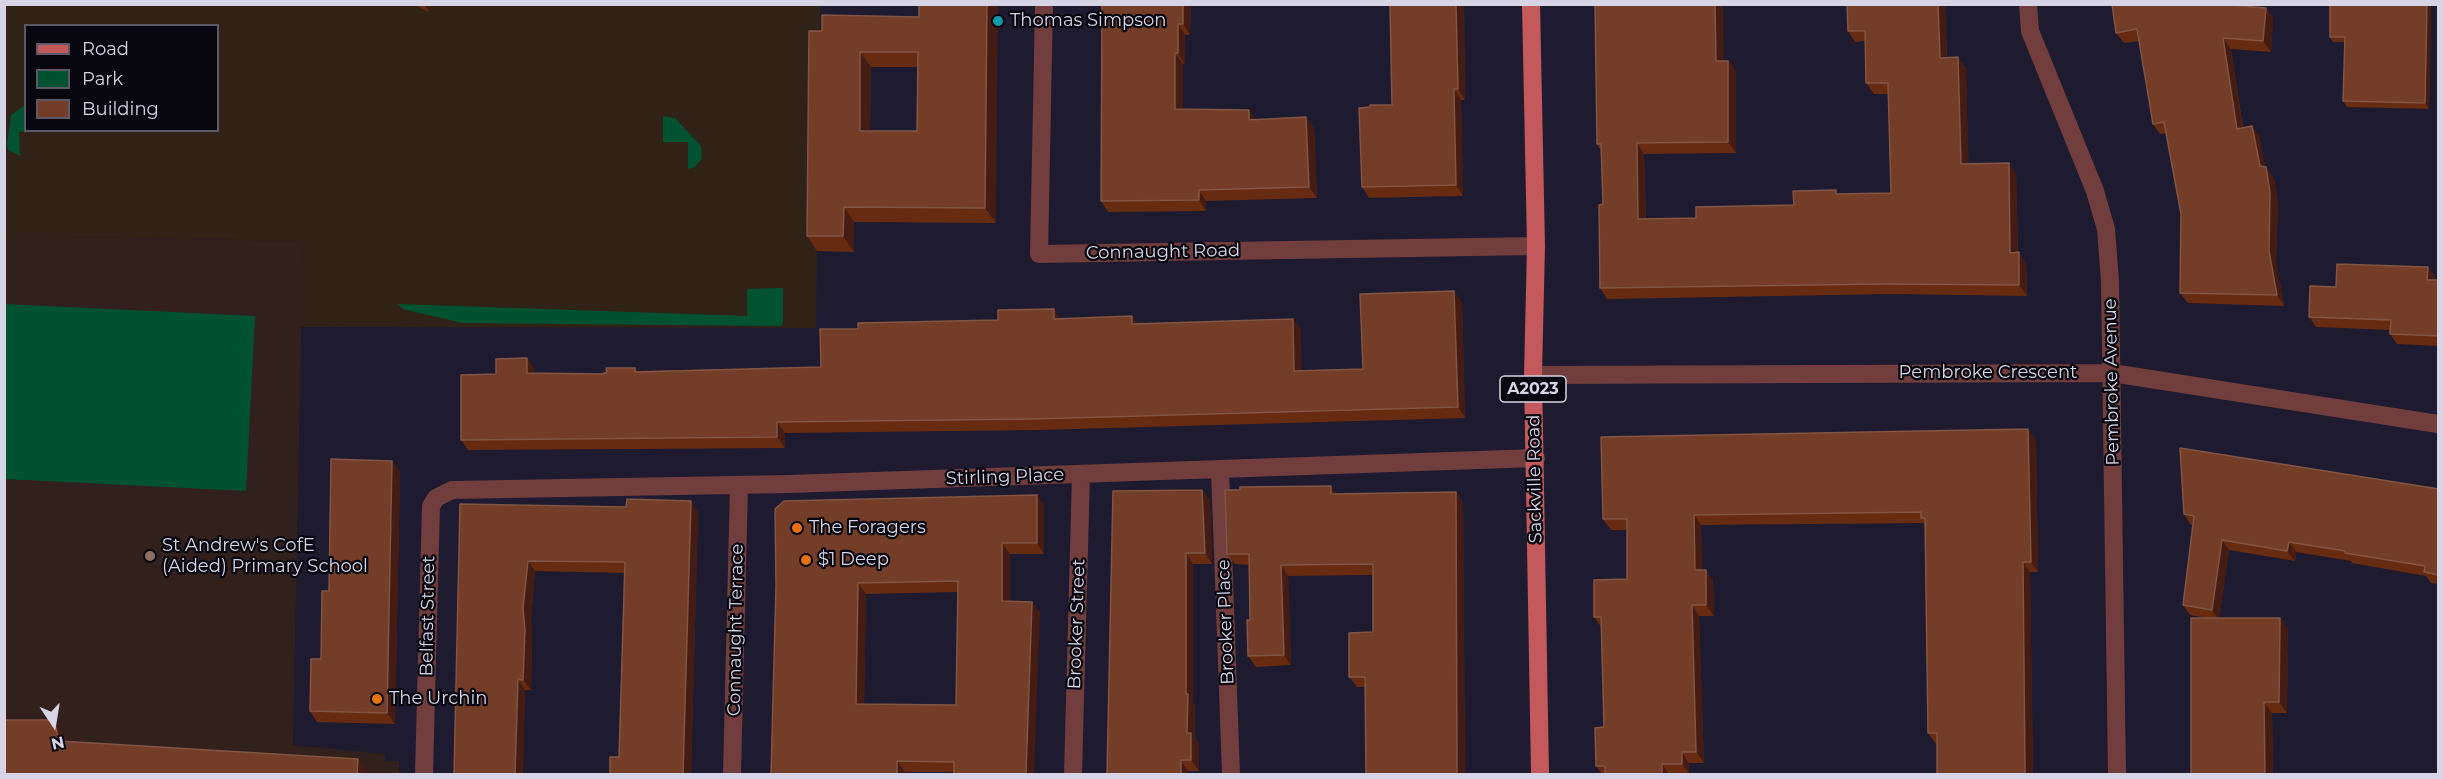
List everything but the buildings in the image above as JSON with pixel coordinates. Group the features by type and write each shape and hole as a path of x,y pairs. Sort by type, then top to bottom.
{"main road":[{"name":"Sackville Road","path":"1532,4 1536,246 1533,375 1540,774"}],"street":[{"name":"Connaught Road","path":"1044,4 1039,254 1536,246"},
{"name":"Pembroke Avenue","path":"2028,4 2030,31 2095,191 2106,229 2110,281 2112,373 2117,774"},
{"name":"Pembroke Crescent","path":"1533,375 2112,373 2439,424"},
{"name":"Stirling Place","path":"473,488 739,484 1536,458"},
{"name":"Brooker Place","path":"1220,470 1231,774"},
{"name":"Brooker Street","path":"1073,774 1081,474"},
{"name":"Connaught Terrace","path":"732,774 739,484"},
{"name":"Belfast Street","path":"424,774 431,506 436,498 445,493 473,488"}],"shaded area":[{"path":"5,5 820,5 816,328 300,327 303,241 5,236"},
{"name":"St Andrew's CofE (Aided) Primary School","path":"5,236 303,241 293,745 385,754 385,761 399,761 399,774 5,774"}],"green space":[{"path":"24,106 24,132 19,132 20,156 8,150 11,115"},
{"path":"663,116 675,118 701,146 702,158 695,167 688,169 688,142 663,142"},
{"path":"783,288 783,323 781,326 462,323 403,309 398,304 747,316 747,289"},
{"path":"4,304 255,316 246,491 5,479"}],"place":[{"name":"Thomas Simpson","path":"998,21"},
{"name":"The Foragers","path":"797,528"},
{"name":"St Andrew's CofE (Aided) Primary School","path":"150,556"},
{"name":"$1 Deep","path":"806,560"},
{"name":"The Urchin","path":"377,699"}]}
